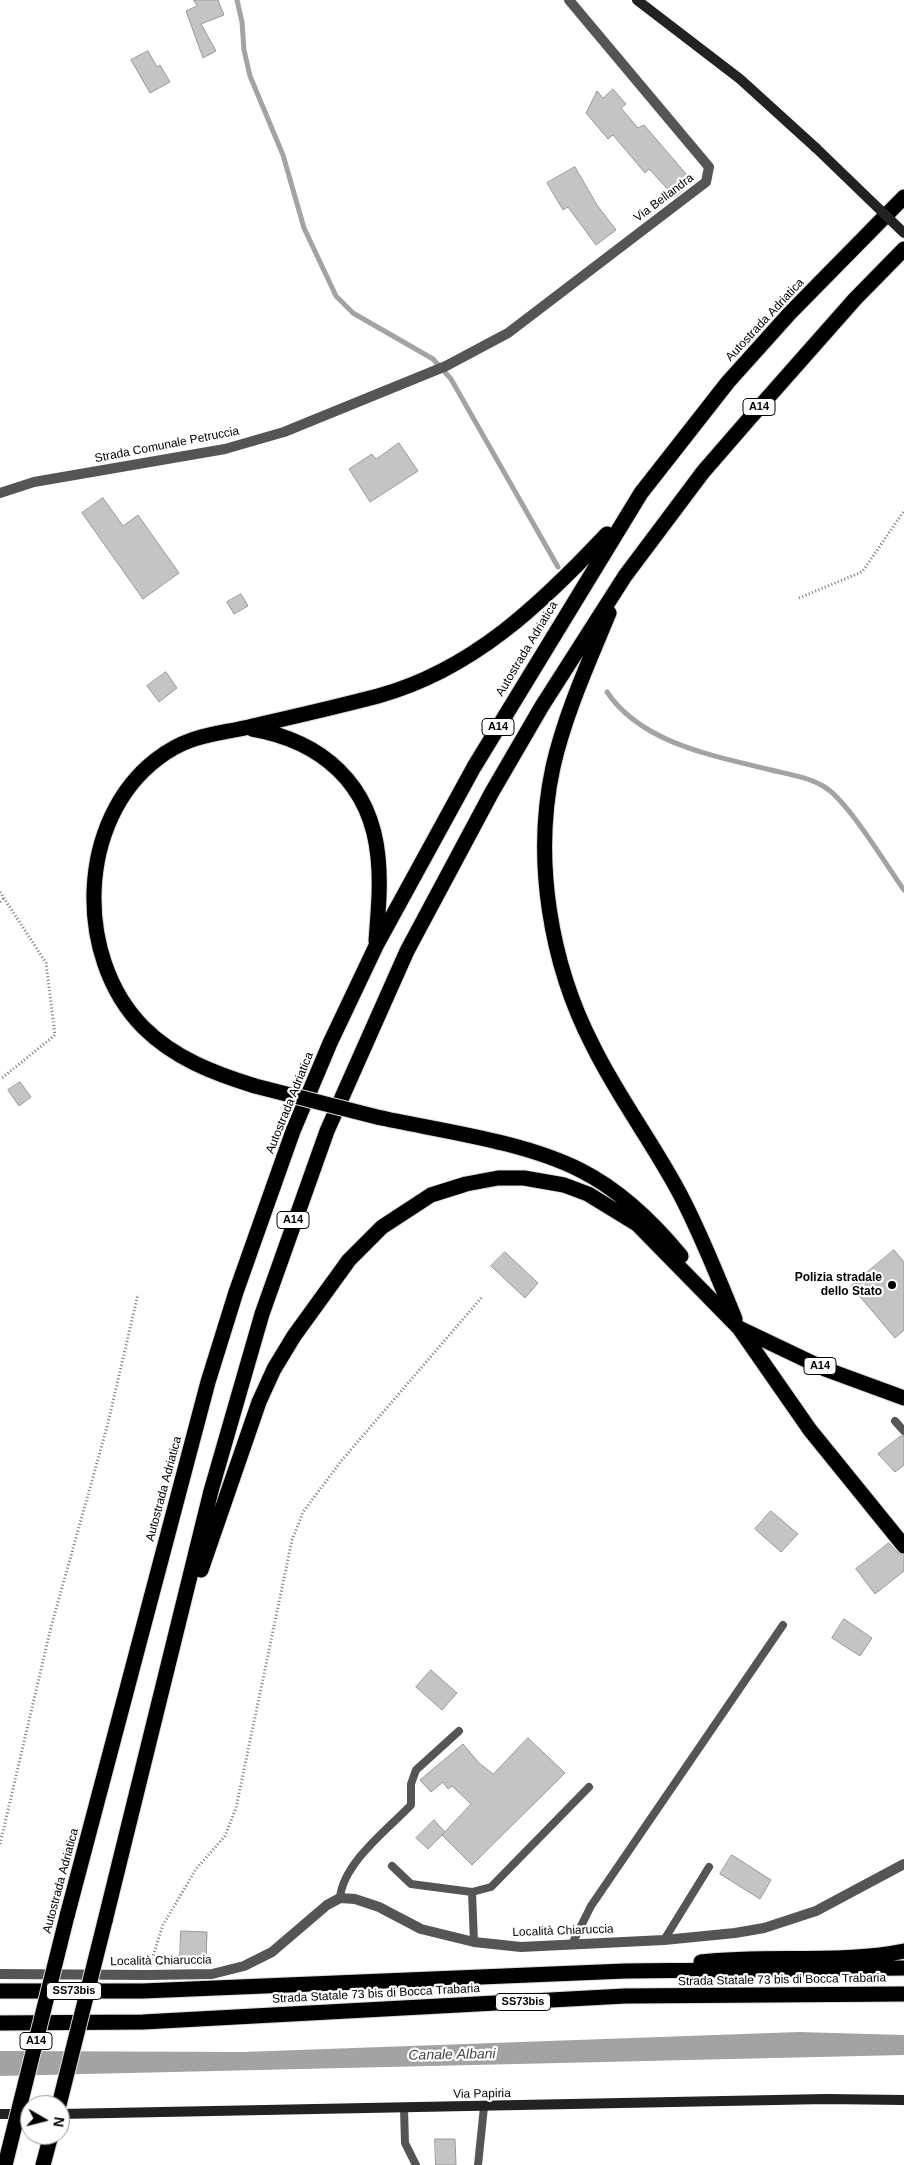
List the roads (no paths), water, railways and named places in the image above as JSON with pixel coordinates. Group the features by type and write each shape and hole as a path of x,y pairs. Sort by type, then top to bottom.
{"highway":[{"name":"Autostrada Adriatica","path":"5,2165 68,1916 208,1382 236,1292 297,1123 330,1043 376,946 474,767 627,513 684,436 734,375 790,313 904,197"},
{"name":"A14","path":"61,2095 169,1669 211,1491 248,1359 279,1261 326,1131 387,994 460,849 542,706 625,576 680,502 743,426 855,299 904,249"},
{"name":"A14","path":"627,513 539,603 495,639 468,657 430,677 392,691 246,727 188,739 156,760 136,779 119,802 105,830 97,863 95,909 97,932 105,964 118,993 136,1019 158,1040 186,1060 254,1086 378,1117 522,1149 568,1164 593,1176 630,1202 654,1225 739,1328 810,1430 904,1546"},
{"name":"A14","path":"625,576 573,702 553,768 546,833 546,874 552,924 564,973 587,1034 680,1194 739,1328"},
{"name":"A14","path":"246,727 283,736 322,755 341,771 357,792 370,820 378,856 379,884 376,946"},
{"name":"A14","path":"169,1669 244,1440 274,1369 294,1336 353,1256 382,1227 416,1204 439,1192 498,1178 534,1179 578,1190 607,1204 637,1224 739,1328 825,1369 904,1398"},
{"path":"625,1971 725,1959 867,1956 904,1951"},
{"name":"Strada Statale 73 bis di Bocca Trabaria","path":"0,1991 143,1990 625,1971 904,1968"},
{"name":"Strada Statale 73 bis di Bocca Trabaria","path":"0,2023 143,2022 625,1996 904,1994"},
{"path":"43,2165 48,2145"}],"street":[{"name":"Via Bellandra","path":"446,366 508,333 706,182 709,166 569,0"},
{"path":"637,0 740,79 816,148 904,233"},
{"name":"Strada Comunale Petruccia","path":"0,493 34,482 233,446 284,432 446,366"},
{"name":"Località Chiaruccia","path":"0,1974 147,1976 212,1974 244,1966 272,1952 327,1905 340,1898 355,1899 379,1907 421,1929 474,1942 521,1947 664,1940 746,1931 786,1922 830,1904 904,1864"},
{"name":"Via Papiria","path":"70,2114 826,2099 904,2100"},
{"path":"0,2114 20,2114"}],"lane":[{"path":"895,1420 904,1431"},
{"path":"572,1944 590,1906 783,1625"},
{"path":"340,1898 341,1886 350,1868 411,1804 411,1784 416,1770 459,1731"},
{"path":"392,1866 411,1884 472,1892 491,1887 589,1787"},
{"path":"664,1940 709,1867"},
{"path":"472,1892 474,1942"},
{"path":"478,2165 484,2107"},
{"path":"404,2108 404,2143 416,2165"}],"water":[{"name":"Canale Albani","path":"799,2032 904,2035 904,2055 0,2076 0,2051 243,2052"}],"waterway":[{"path":"237,0 242,22 244,50 250,76 283,155 304,228 336,296 353,313 433,359 451,379 558,567"},
{"path":"607,692 622,710 660,736 704,753 797,776 823,786 833,793 854,818 904,890"}],"place":[{"name":"Polizia stradale dello Stato","path":"892,1285"}]}
